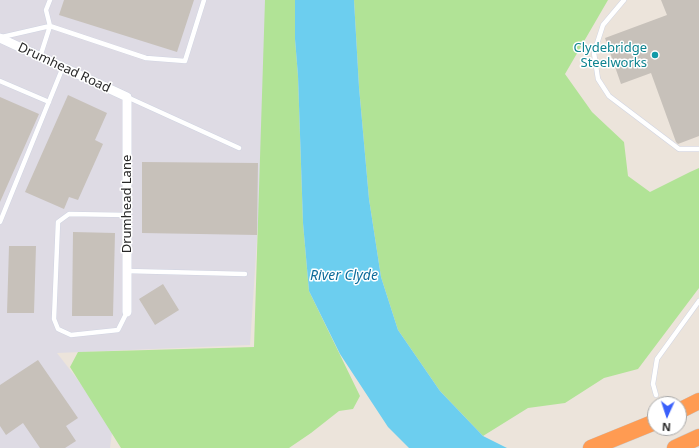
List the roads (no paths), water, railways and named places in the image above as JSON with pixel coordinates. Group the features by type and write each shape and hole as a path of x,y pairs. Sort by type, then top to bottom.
{"highway":[{"path":"687,407 699,401"},
{"path":"591,448 647,425"},
{"path":"675,448 699,436"}],"street":[{"name":"Drumhead Road","path":"0,38 127,97"},
{"name":"Drumhead Lane","path":"127,97 127,312"}],"lane":[{"path":"40,57 50,26 46,10 50,0"},
{"path":"0,38 50,26 146,58 185,61 204,0"},
{"path":"624,0 603,25 594,52 598,79 608,96 679,149 699,149"},
{"path":"0,222 63,67"},
{"path":"0,81 49,102"},
{"path":"127,97 239,148"},
{"path":"127,215 69,214 58,222 54,319 58,329 71,334 103,332 118,330 127,312"},
{"path":"127,271 245,274"},
{"path":"656,395 653,384 657,359 699,301"}],"water":[{"name":"River Clyde","path":"295,0 354,0 359,87 369,199 381,277 398,330 440,391 483,436 507,448 409,448 388,427 340,354 309,291 303,223 298,76 295,39"}],"place":[{"name":"Clydebridge Steelworks","path":"655,55"}]}
